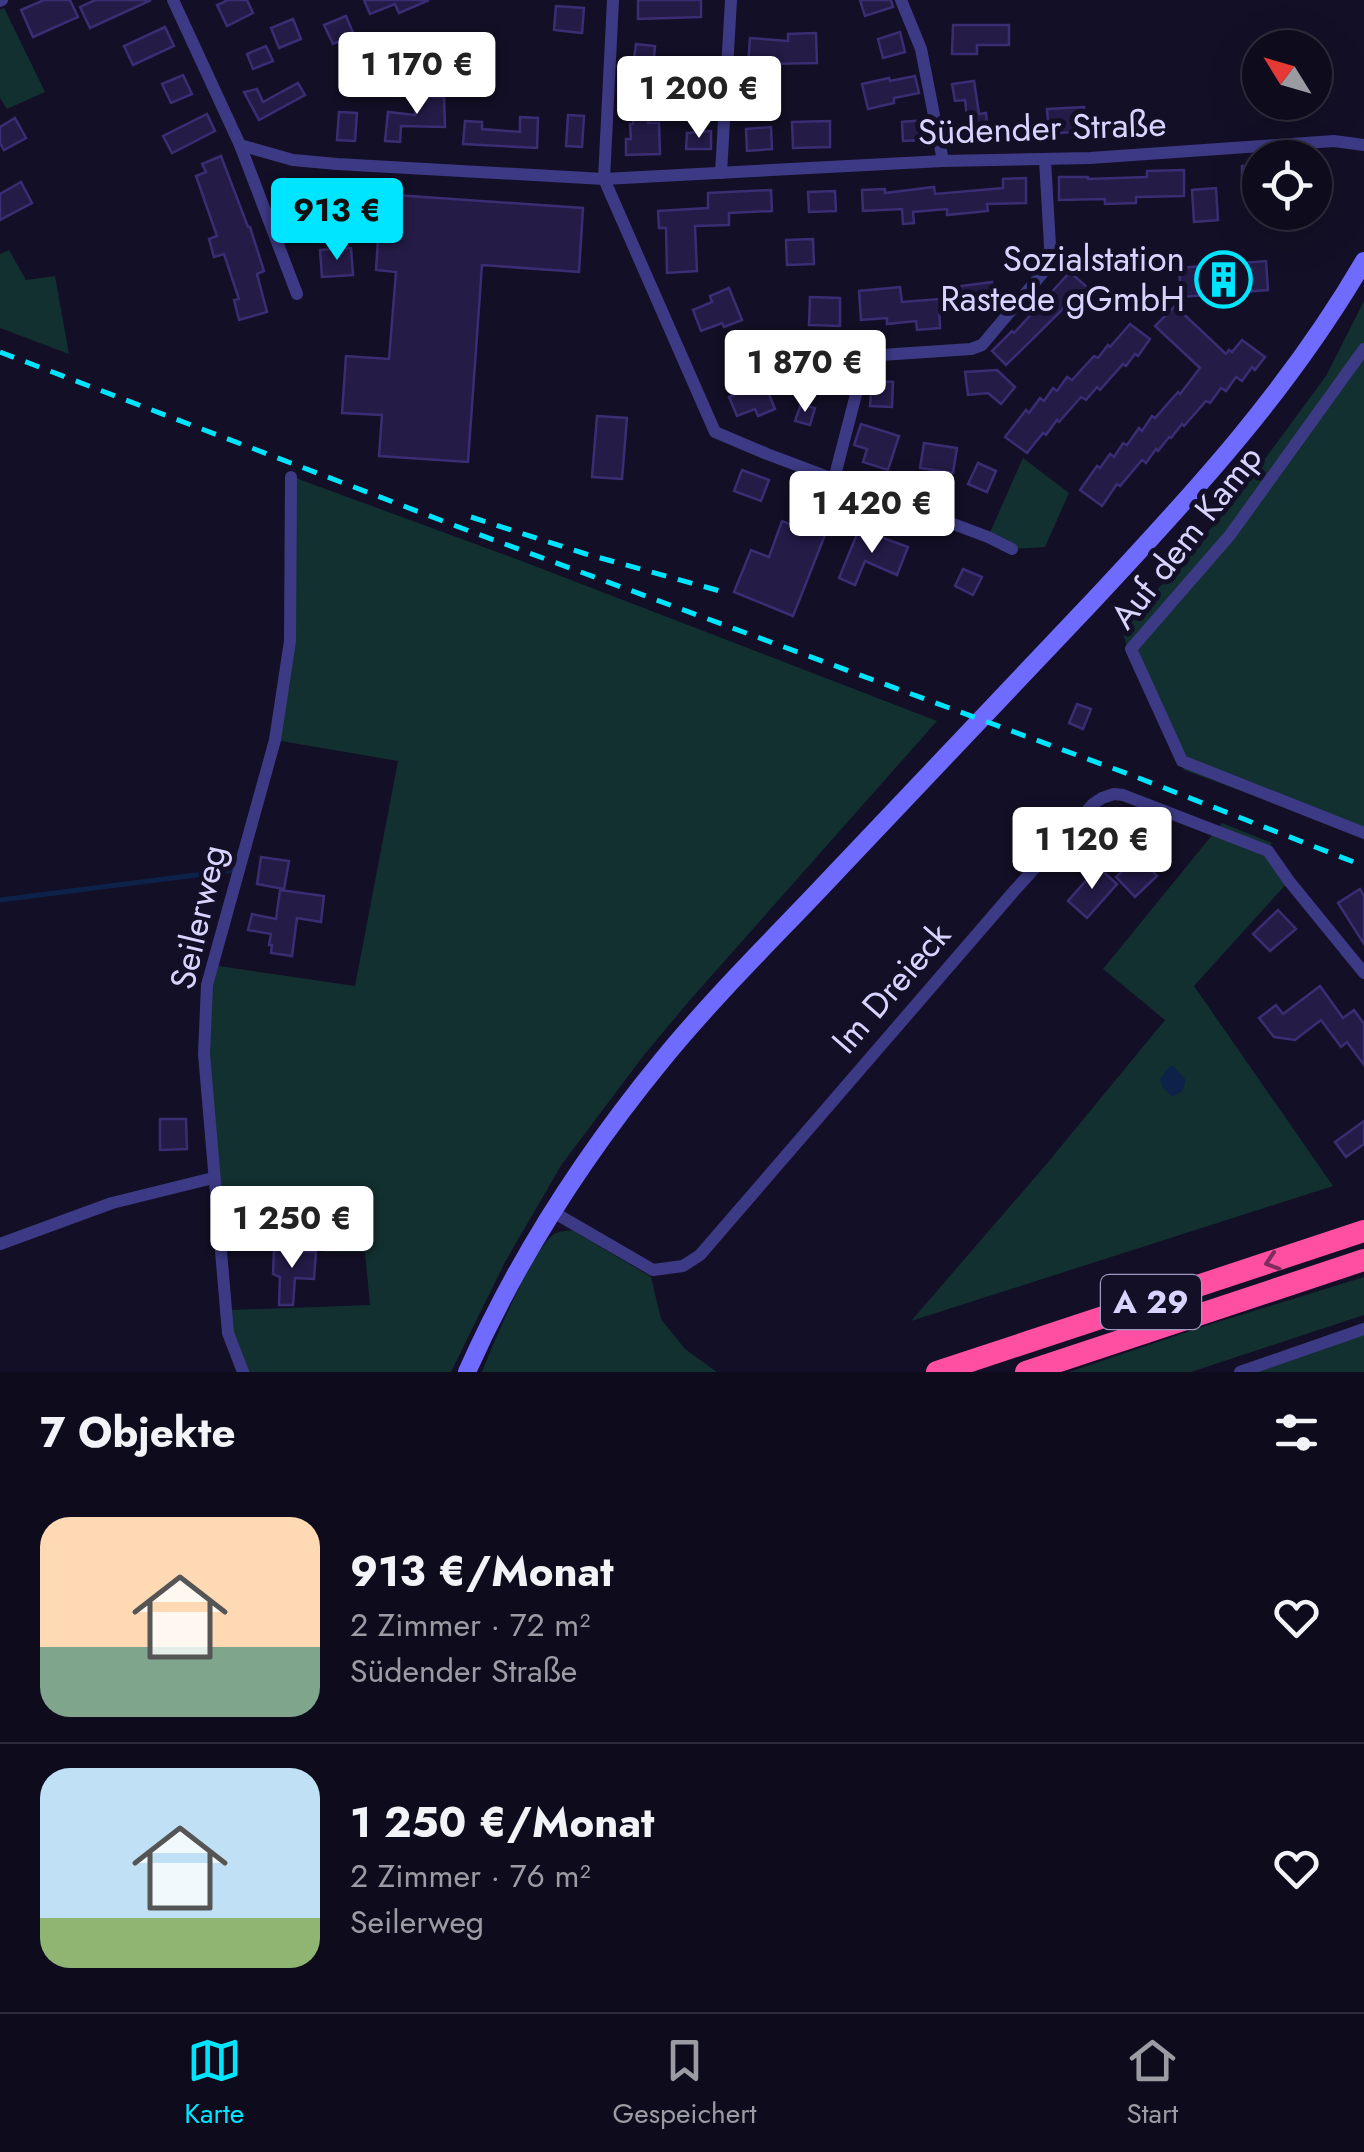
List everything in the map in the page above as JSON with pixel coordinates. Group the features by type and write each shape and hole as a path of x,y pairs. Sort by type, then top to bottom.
{"highway":[{"name":"A 29","path":"937,1372 1364,1231"},
{"name":"A 29","path":"1026,1372 1364,1260"}],"street":[{"path":"173,0 240,145 297,294"},
{"path":"613,0 604,179 715,432 1012,548"},
{"path":"721,173 731,0"},
{"path":"902,0 922,49 943,161"},
{"name":"Südender Straße","path":"240,145 294,160 604,179 943,161 1044,160 1334,142 1364,145"},
{"path":"834,479 866,356 972,350 982,345 1051,263 1044,160"},
{"path":"467,1372 494,1315 553,1212 588,1157 664,1058 1208,478 1281,388 1364,261"},
{"name":"Auf dem Kamp","path":"1364,349 1230,536 1130,650 1182,761 1364,833"},
{"name":"Seilerweg","path":"243,1372 228,1333 213,1178 204,1054 207,985 282,702 290,641 291,477"},
{"name":"Im Dreieck","path":"553,1212 653,1270 684,1266 700,1255 1092,804 1114,794 1268,851 1364,972"},
{"path":"0,1244 112,1203 213,1178"},
{"path":"1240,1372 1364,1329"}],"green space":[{"path":"4,8 45,92 7,109 0,98 0,10"},
{"path":"9,250 26,280 55,276 69,354 0,328 0,254"},
{"path":"1364,301 1364,836 1184,770 1122,630 1228,509 1326,376"},
{"path":"1023,458 1069,493 1045,547 1012,549 988,537"},
{"path":"293,477 937,721 690,1000 562,1164 505,1262 451,1372 247,1372 233,1333 230,1310 370,1305 365,1252 324,1252 288,1217 222,1218 204,1054 212,965 355,986 398,761 275,740 281,702"},
{"path":"1222,823 1272,843 1268,851 1289,881 1194,986 1333,1186 911,1321 1165,1020 1103,969"},
{"path":"572,1230 651,1277 661,1319 685,1349 717,1372 482,1372 537,1256 556,1233"},
{"path":"1364,1277 1364,1315 1191,1372 1069,1372 1205,1326"},
{"path":"1364,1329 1364,1372 1239,1372"}],"water":[{"path":"1173,1066 1185,1083 1182,1091 1171,1096 1160,1079"}],"building":[{"path":"44,0 70,0 78,17 33,37 21,10"},
{"path":"95,0 151,0 90,28 80,7"},
{"path":"228,0 247,0 253,13 227,26 217,5"},
{"path":"364,0 429,0 399,13 395,4 370,14"},
{"path":"638,0 701,0 701,17 638,19"},
{"path":"860,0 891,0 893,7 865,16"},
{"path":"556,6 584,8 582,33 554,30"},
{"path":"346,16 354,35 333,44 324,25"},
{"path":"293,19 301,39 279,48 271,28"},
{"path":"953,25 1009,25 1009,45 977,45 977,54 952,54"},
{"path":"165,27 174,46 133,65 124,46"},
{"path":"900,32 905,52 883,58 878,39"},
{"path":"816,33 817,63 765,64 770,105 750,107 750,38 788,41 788,34"},
{"path":"636,44 655,46 648,123 659,123 660,154 626,155 639,67 633,66"},
{"path":"266,46 273,61 253,69 247,54"},
{"path":"183,75 192,94 171,103 162,84"},
{"path":"915,76 919,93 868,109 862,84"},
{"path":"974,81 979,114 986,113 988,134 969,136 965,100 955,101 952,84"},
{"path":"298,83 305,95 259,120 244,92 257,89 263,102"},
{"path":"416,96 444,97 445,127 401,126 400,142 385,141 388,112 415,115"},
{"path":"1084,107 1085,131 1049,134 1047,109"},
{"path":"339,112 357,113 355,141 337,140"},
{"path":"207,114 215,131 172,153 163,136"},
{"path":"568,115 584,116 582,147 566,146"},
{"path":"520,117 538,118 537,148 463,144 465,121 482,122 482,129 520,132"},
{"path":"15,118 26,138 4,150 0,127"},
{"path":"924,120 925,140 903,141 902,122"},
{"path":"830,121 830,147 793,148 792,122"},
{"path":"771,127 772,149 747,151 746,129"},
{"path":"711,131 711,149 686,149 687,133"},
{"path":"221,156 264,271 257,274 267,312 239,320 234,300 239,299 224,254 214,257 209,239 217,236 196,176 206,172 202,164"},
{"path":"1184,170 1184,196 1136,197 1136,203 1105,204 1105,199 1059,200 1059,177 1147,177 1147,171"},
{"path":"1026,178 1026,203 987,204 988,211 947,215 947,209 913,212 914,223 903,224 902,209 863,211 862,190 885,189 885,193 934,187 935,194 1003,188 1003,179"},
{"path":"21,182 32,203 0,220 0,194"},
{"path":"297,184 329,187 322,242 295,239"},
{"path":"1216,188 1218,220 1194,222 1192,190"},
{"path":"771,190 772,211 729,213 729,225 695,226 697,271 667,273 666,228 659,228 658,211 708,208 708,193"},
{"path":"835,191 836,211 809,212 808,192"},
{"path":"381,194 583,208 579,272 482,265 468,462 379,456 382,415 342,413 346,356 389,359 396,272 376,270"},
{"path":"813,239 814,264 787,265 786,240"},
{"path":"351,248 353,275 322,277 320,250"},
{"name":"Sozialstation Rastede gGmbH","path":"1266,261 1268,290 1181,297 1179,268"},
{"path":"1070,272 1088,288 1006,365 992,351 1014,333"},
{"path":"992,282 995,305 964,309 961,286"},
{"path":"900,287 902,302 939,299 940,328 917,330 916,321 887,324 887,318 861,320 859,291"},
{"path":"729,288 742,320 701,331 693,310 712,302 710,296"},
{"path":"810,297 840,298 840,326 809,325"},
{"path":"1175,306 1226,354 1242,340 1265,357 1242,381 1236,377 1226,391 1221,388 1210,403 1206,401 1146,463 1142,460 1120,486 1117,484 1102,506 1080,490 1097,466 1100,468 1110,454 1114,457 1139,428 1142,431 1200,368 1155,326"},
{"path":"1130,324 1150,339 1138,356 1135,354 1126,366 1123,364 1100,390 1097,387 1086,400 1081,397 1027,453 1005,437 1026,410 1029,413 1040,398 1044,401 1053,388 1057,391 1067,377 1072,380"},
{"path":"818,351 846,355 843,379 814,374"},
{"path":"997,370 1015,387 1001,404 988,393 968,395 965,372"},
{"path":"872,381 893,382 892,407 870,406"},
{"path":"764,382 775,409 758,416 755,409 737,416 729,397"},
{"path":"801,404 815,408 810,425 795,421"},
{"path":"597,416 627,418 622,479 592,477"},
{"path":"861,424 899,436 888,470 863,462 867,449 854,445"},
{"path":"924,443 957,448 953,473 920,468"},
{"path":"978,463 996,471 987,492 968,484"},
{"path":"742,470 769,480 761,501 734,491"},
{"path":"820,496 838,502 793,616 734,592 751,550 769,557 782,521 807,530"},
{"path":"859,529 908,547 897,575 865,561 855,585 839,578"},
{"path":"963,569 982,577 973,595 955,586"},
{"path":"1077,704 1091,709 1083,729 1069,723"},
{"path":"1094,828 1110,841 1095,859 1079,846"},
{"path":"1139,856 1157,876 1135,897 1116,877"},
{"path":"261,857 289,861 284,889 257,884"},
{"path":"1098,867 1117,884 1087,918 1068,901"},
{"path":"1360,889 1364,896 1364,944 1338,903"},
{"path":"280,890 324,896 321,922 297,918 292,956 271,953 271,934 248,930 252,914 276,919"},
{"path":"1278,910 1296,929 1270,951 1253,934"},
{"path":"1320,986 1343,1018 1354,1010 1364,1024 1364,1065 1347,1042 1341,1047 1321,1020 1295,1040 1274,1037 1259,1018 1276,1005 1283,1014"},
{"path":"160,1119 186,1119 187,1149 160,1150"},
{"path":"1364,1121 1364,1144 1346,1157 1335,1142"},
{"path":"274,1250 316,1252 314,1279 295,1278 293,1305 279,1305 280,1277 273,1274"}],"waterway":[{"path":"0,900 235,870"}],"railway":[{"path":"0,352 1364,866"},
{"path":"471,517 720,591"}],"place":[{"name":"Sozialstation Rastede gGmbH","path":"1224,279"}]}
